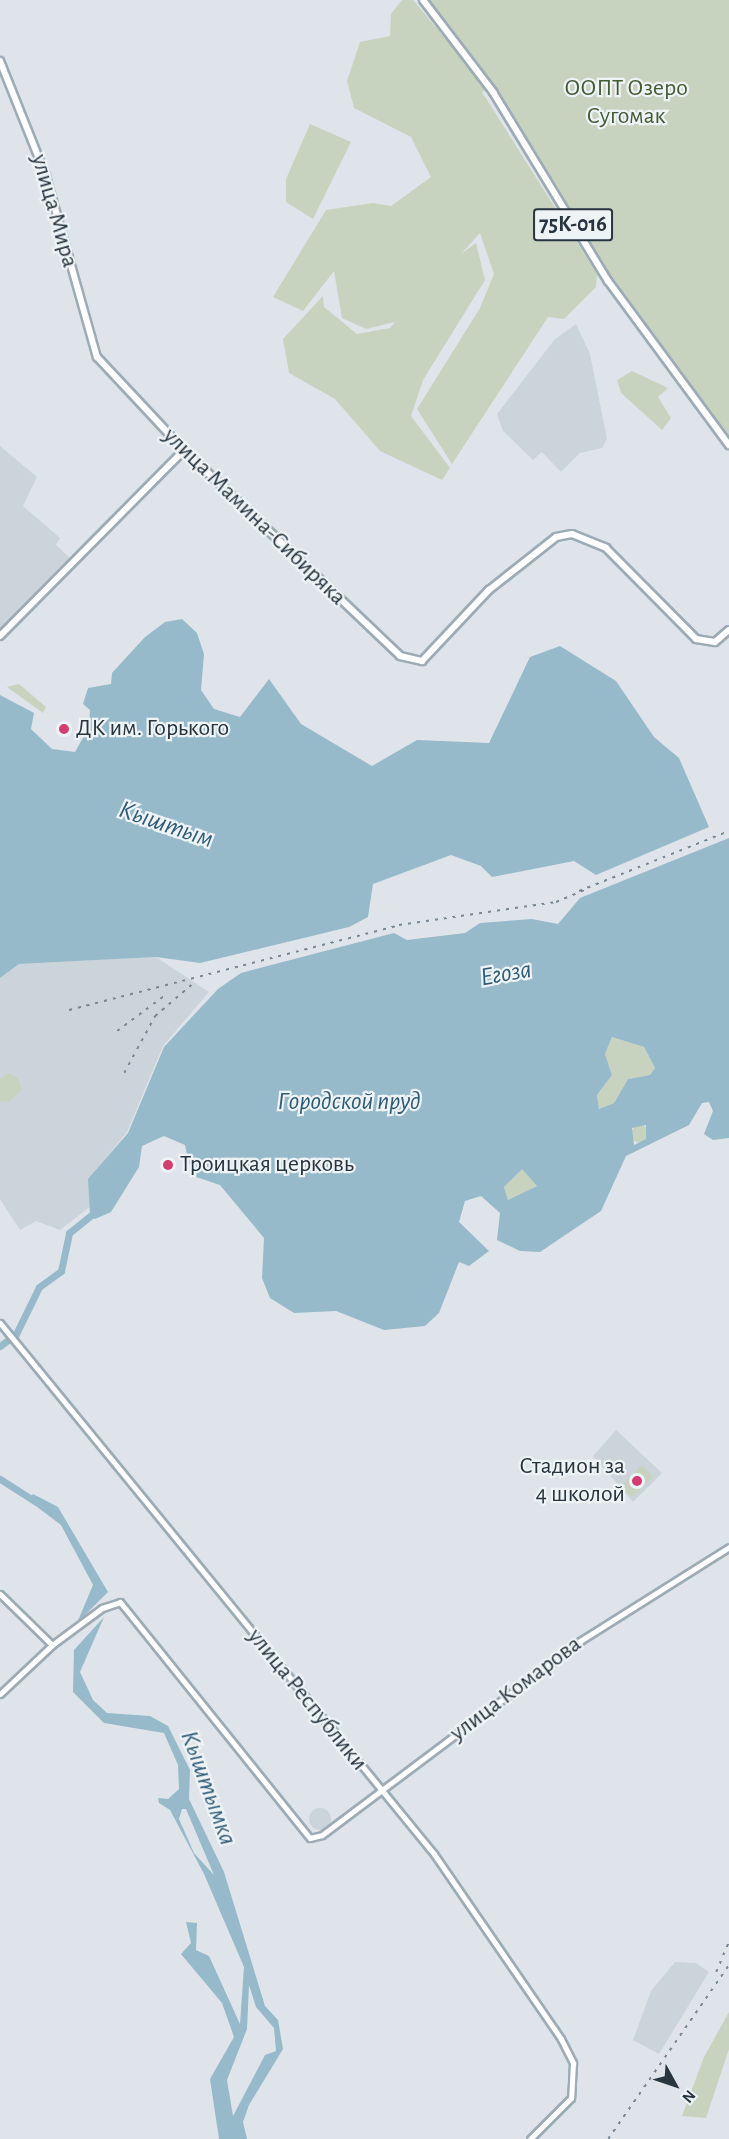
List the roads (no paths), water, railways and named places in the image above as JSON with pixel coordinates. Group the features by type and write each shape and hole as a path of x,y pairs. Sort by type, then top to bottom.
{"main road":[{"name":"75К-016","path":"423,0 493,92 608,281 729,445"},
{"name":"улица Мира","path":"0,61 43,168 88,341 101,362"},
{"name":"улица Мамина-Сибиряка","path":"101,362 184,450 392,648 415,662 439,646 508,575 556,537 572,534 606,548 675,621 696,639 715,642 729,630"},
{"path":"0,636 184,450"}],"street":[{"name":"улица Республики","path":"0,1323 463,1893 566,2046 574,2073 571,2097 530,2139"},
{"name":"улица Комарова","path":"52,1645 94,1613 115,1601 310,1838 322,1835 590,1634 729,1547"},
{"path":"0,1594 52,1645 0,1694"}],"water":[{"name":"Кыштым","path":"182,619 197,633 204,654 201,690 214,709 240,717 269,679 301,724 372,766 417,740 489,743 530,657 560,646 616,681 654,737 679,758 709,827 596,875 574,861 492,877 481,866 451,855 373,884 368,917 349,927 200,963 156,957 19,964 0,978 0,695 34,713 31,729 52,749 75,752 89,727 90,710 83,704 88,688 111,684 112,673 145,637 165,622"},
{"name":"Городской пруд","path":"729,838 729,1138 713,1140 704,1134 713,1111 709,1102 702,1103 689,1125 626,1156 601,1211 540,1252 520,1251 497,1240 500,1213 481,1196 465,1201 459,1222 489,1251 469,1266 459,1262 439,1313 425,1326 384,1330 336,1311 294,1313 270,1298 262,1278 264,1238 220,1185 196,1177 198,1168 189,1164 185,1145 164,1136 142,1146 139,1167 111,1212 95,1219 90,1215 88,1179 128,1133 164,1047 218,989 241,973 394,933 407,940 465,933 480,923 532,919 558,924 580,898","holes":["612,1037 644,1047 655,1068 650,1075 628,1079 614,1103 599,1109 597,1095 612,1075 605,1054","646,1125 646,1139 634,1145 632,1128","522,1169 537,1186 508,1200 504,1187"]},
{"path":"33,1494 58,1507 108,1592 77,1623 93,1585 61,1525 28,1500"},
{"path":"104,1617 80,1672 93,1700 107,1713 150,1716 168,1726 190,1770 189,1799 224,1872 265,2006 278,2020 283,2049 249,2105 243,2122 247,2139 219,2139 210,2079 234,2037 222,2003 181,1954 191,1943 186,1922 197,1923 196,1950 209,1956 240,2024 244,1967 204,1874 170,1810 159,1803 158,1798 168,1799 179,1789 178,1765 164,1733 104,1723 73,1692 74,1650","holes":["182,1809 186,1809 214,1875 194,1853 179,1819","249,1985 256,2007 274,2028 276,2051 265,2055 233,2116 227,2080 247,2029"]}],"waterway":[{"name":"Кыштымка","path":"0,1346 16,1334 39,1287 61,1271 69,1233 96,1211"},
{"name":"Кыштымка","path":"0,1479 36,1502"}],"railway":[{"path":"579,891 729,831"},
{"path":"69,1010 399,925 556,902 586,889"},
{"path":"124,1073 155,1016 191,985"},
{"path":"117,1031 164,996"},
{"path":"716,1972 729,1942"},
{"path":"608,2139 729,1965"}],"place":[{"name":"ДК им. Горького","path":"64,729"},
{"name":"Троицкая церковь","path":"168,1165"},
{"name":"Стадион за 4 школой","path":"637,1481"}],"park label":[{"name":"ООПТ Озеро Сугомак","path":"626,103"}],"water label":[{"name":"Егоза","path":"506,974"}]}
